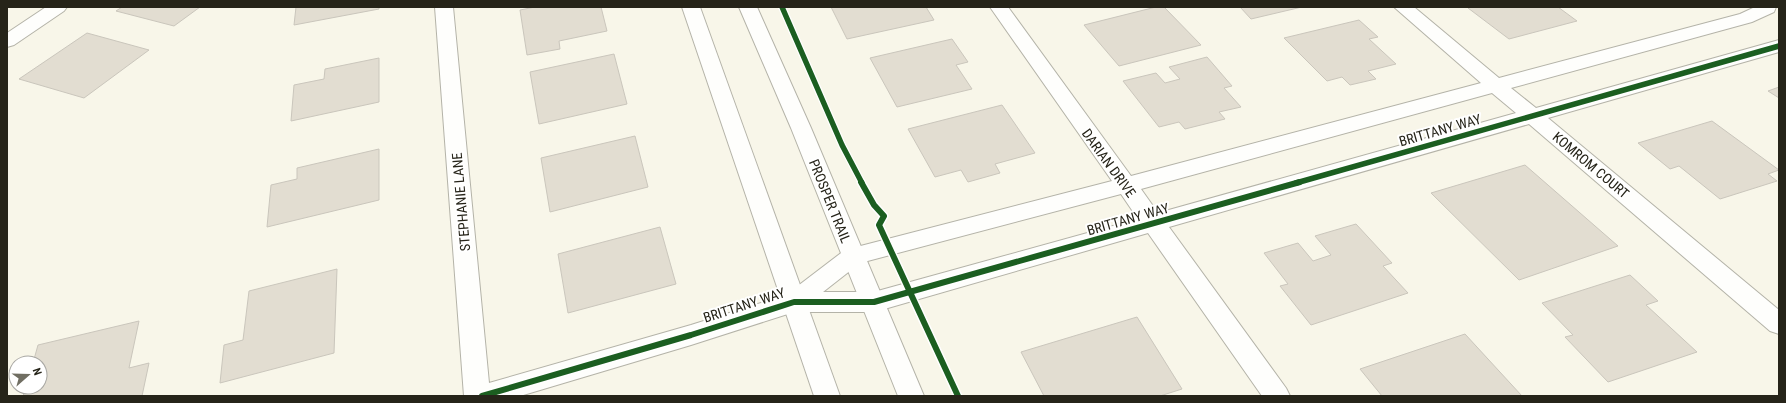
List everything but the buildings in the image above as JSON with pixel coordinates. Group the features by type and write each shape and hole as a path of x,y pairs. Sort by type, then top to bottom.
{"street":[{"path":"7,41 58,7"},
{"name":"STEPHANIE LANE","path":"444,7 477,396"},
{"path":"691,7 827,396"},
{"name":"PROSPER TRAIL","path":"748,7 801,128 912,396"},
{"name":"DARIAN DRIVE","path":"998,7 1277,396"},
{"name":"KOMROM COURT","path":"1403,7 1779,324"},
{"name":"BRITTANY WAY","path":"794,302 853,256 1125,185 1771,12"},
{"name":"BRITTANY WAY","path":"482,396 691,335 794,302 874,302 1779,46"}],"cycle path":[{"path":"782,7 842,145 874,205 884,216 879,225 958,396"},
{"path":"482,396 691,335 794,302 874,302 1779,46"}]}
